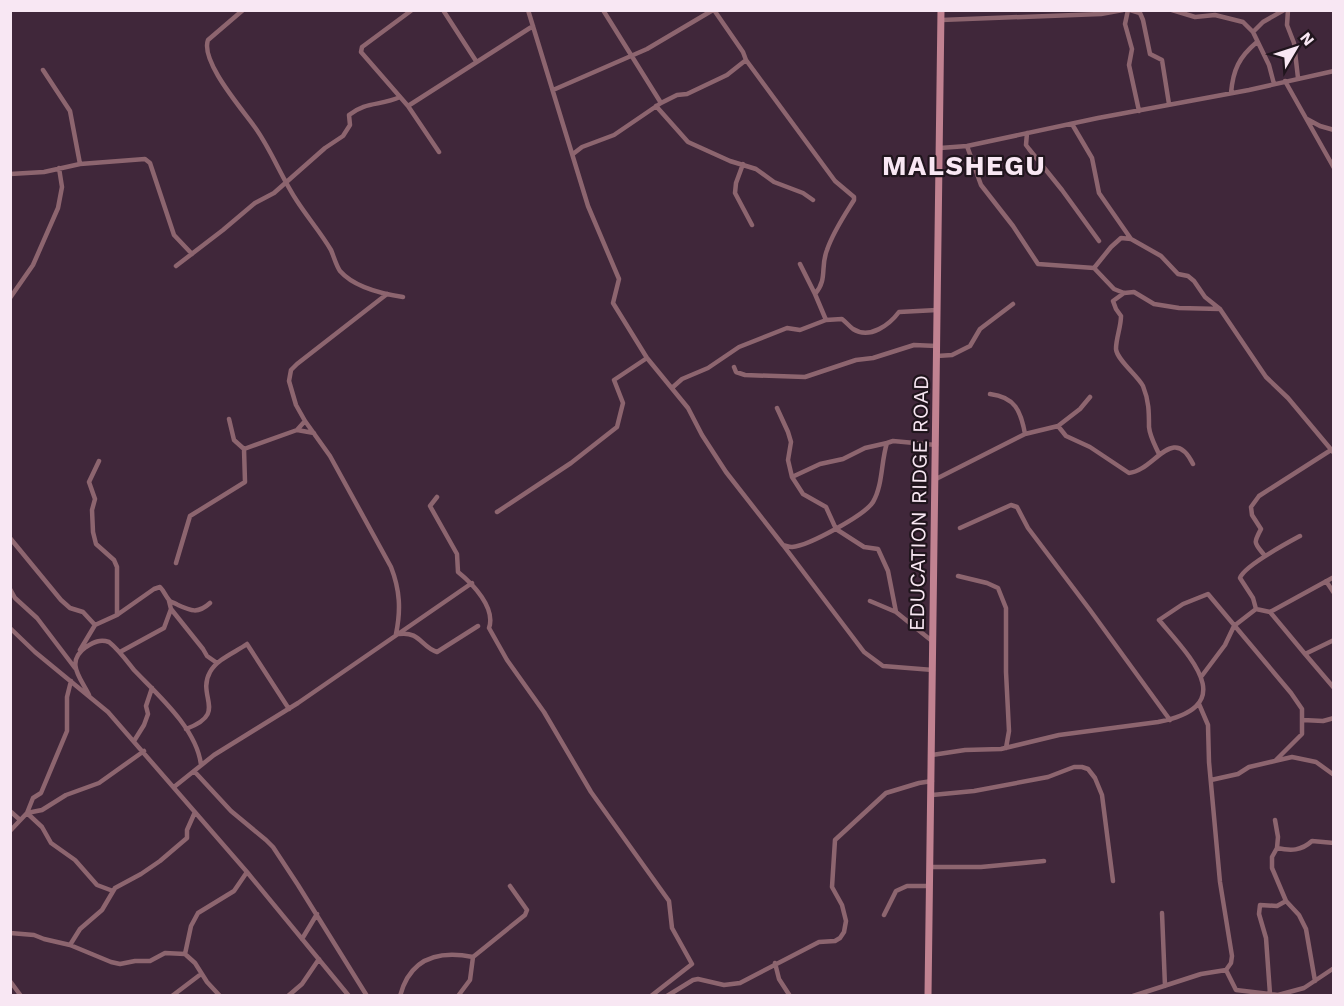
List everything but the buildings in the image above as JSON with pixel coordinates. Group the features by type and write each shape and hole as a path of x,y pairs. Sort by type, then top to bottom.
{"main road":[{"name":"EDUCATION RIDGE ROAD","path":"928,996 942,10"}],"street":[{"path":"229,10 235,17"},
{"path":"243,10 206,43 212,63 228,91 267,144 286,181 331,250 339,269 348,278 387,294 403,297"},
{"path":"412,10 362,47 361,52 408,106 439,152"},
{"path":"443,10 476,61"},
{"path":"528,10 588,206 620,279 613,303 647,357 688,408 726,472 864,652 883,666 933,670"},
{"path":"603,10 633,55 658,104 688,142 761,172 782,187 793,188 813,200"},
{"path":"553,90 668,39 714,10 746,60 835,181 854,197 827,249 824,259 823,286 815,294"},
{"path":"941,20 1127,10 1140,13 1150,54 1162,60 1169,104"},
{"path":"1127,10 1125,24 1132,49 1129,64 1139,111"},
{"path":"1172,10 1195,17 1221,14 1243,22 1253,32 1269,65 1274,84"},
{"path":"1253,32 1263,22 1286,10 1287,25 1294,43 1298,78"},
{"path":"408,106 533,26"},
{"path":"1231,93 1237,62 1257,42"},
{"path":"573,154 582,147 614,135 658,104 728,75 746,60"},
{"path":"43,70 70,111 80,164"},
{"path":"940,148 966,146 1334,71"},
{"path":"1285,81 1334,168"},
{"path":"176,266 255,203 274,193 325,148 343,136 350,124 349,115 357,108 400,97"},
{"path":"1307,119 1334,130"},
{"path":"1072,124 1092,158 1099,193 1131,239"},
{"path":"1027,133 1026,145 1099,242"},
{"path":"966,146 981,185 1013,226 1038,264 1094,268 1114,289 1124,293 1134,292 1154,304 1169,307 1220,309"},
{"path":"10,174 44,172 80,164 145,159 150,163 174,235 192,254"},
{"path":"743,164 735,193 752,225"},
{"path":"10,298 33,265 55,217 61,196 59,168"},
{"path":"1094,268 1121,238 1131,239 1161,256 1178,274 1188,276 1205,297 1220,309 1266,377 1288,398 1332,451 1259,496 1251,507 1252,515 1261,529 1254,540 1265,556"},
{"path":"800,264 826,320"},
{"path":"1124,293 1113,301 1121,316 1116,350 1140,380 1149,406 1149,428 1152,441 1159,454"},
{"path":"387,294 297,364 291,370 289,381 296,405 330,456 391,567 398,585 400,618 396,634"},
{"path":"937,356 952,355 970,346 980,329 1013,304"},
{"path":"673,387 682,379 708,368 739,347 787,328 800,330 826,320 842,318 853,329 871,331 883,328 892,322 899,312 938,310"},
{"path":"734,367 736,372 745,375 805,377 856,360 873,358 914,345 937,346"},
{"path":"497,512 571,463 617,427 623,403 614,380 647,357"},
{"path":"990,394 1007,398 1017,408 1025,434"},
{"path":"936,479 1025,434 1058,426 1080,409 1090,397"},
{"path":"777,408 788,432 790,442 788,460 792,477 803,494 826,507 836,529 854,542 870,549 878,549 893,589 896,612"},
{"path":"176,563 190,516 245,482 244,449 234,440 229,419"},
{"path":"244,449 297,430 305,421"},
{"path":"1058,426 1066,436 1090,447 1129,472 1141,470 1167,449 1180,447 1193,464"},
{"path":"297,430 314,433"},
{"path":"792,477 819,464 843,459 865,448 893,441 936,445"},
{"path":"783,545 798,546 836,529 868,510 874,501 887,443"},
{"path":"99,461 89,482 95,498 92,510 93,532 96,544 114,560 117,567 117,615"},
{"path":"437,498 430,506 458,555 459,572 471,583 490,613 492,620 489,628 507,660 544,712 591,792 669,901 672,928 692,964 651,996"},
{"path":"960,528 1011,505 1017,507 1028,528 1170,720"},
{"path":"1256,609 1253,598 1240,578 1242,573 1265,556 1300,536"},
{"path":"10,538 61,600 70,608 83,612 95,626"},
{"path":"958,576 998,588 1006,608 1009,731 1006,748"},
{"path":"1270,612 1334,577"},
{"path":"1326,581 1334,593"},
{"path":"174,787 201,765 289,709 471,583"},
{"path":"75,668 74,660 95,626 117,615 147,593 160,587 171,609 207,656 217,663"},
{"path":"10,590 15,598 40,622 75,668 90,697"},
{"path":"1133,996 1201,974 1226,970 1231,963 1232,956 1220,882 1208,725 1199,704 1204,688 1201,676 1160,620 1177,608 1208,594 1298,702 1303,720 1302,734 1276,760"},
{"path":"169,601 195,612 210,603"},
{"path":"870,601 896,612 933,641"},
{"path":"120,652 164,628 171,609"},
{"path":"1201,676 1225,645 1234,626 1256,609 1270,612 1334,688"},
{"path":"396,634 411,634 437,652 478,626"},
{"path":"10,628 35,652 108,712 144,751 349,996"},
{"path":"77,655 101,640 109,642 186,729 194,741 201,765"},
{"path":"1305,654 1334,640"},
{"path":"186,729 198,725 207,717 209,673 217,663 247,644 289,709"},
{"path":"27,813 33,798 40,793 67,731 67,697 72,681"},
{"path":"134,741 148,714 146,706 152,688"},
{"path":"932,755 1006,748 1059,735 1170,720 1199,704"},
{"path":"1303,720 1323,721 1334,718"},
{"path":"10,831 27,813 42,810 66,795 99,783 144,751"},
{"path":"1211,780 1238,774 1249,767 1292,757 1316,762 1334,775"},
{"path":"932,795 974,791 1048,777 1074,767 1082,767 1095,778 1102,795 1113,881"},
{"path":"194,771 231,811 273,847 367,996"},
{"path":"670,995 698,979 732,985 819,942 840,938 844,932 844,911 832,887 835,840 886,793 932,781"},
{"path":"10,811 19,819"},
{"path":"70,945 80,929 102,910 115,888 160,861 186,838 195,812"},
{"path":"27,813 42,827 51,843 75,860 97,885 113,891"},
{"path":"1275,820 1278,831 1277,848 1272,857 1272,868 1286,901 1299,915 1306,929 1315,981"},
{"path":"1277,848 1291,851 1305,848 1312,841 1334,843"},
{"path":"930,867 981,867 1044,861"},
{"path":"185,954 191,926 198,913 234,891 247,872"},
{"path":"458,996 470,980 473,957 525,915 527,910 510,886"},
{"path":"884,915 896,891 907,886 930,886"},
{"path":"1273,995 1266,938 1259,914 1260,905 1277,906 1286,901"},
{"path":"1162,913 1165,986"},
{"path":"302,939 317,914"},
{"path":"10,933 34,934 120,964 150,961 165,952 185,954 195,963 201,974 220,996"},
{"path":"400,996 407,976 433,957 458,954 473,957"},
{"path":"288,996 302,984 319,959"},
{"path":"775,963 779,979 790,996"},
{"path":"1226,970 1236,990 1273,995 1305,988 1334,968"},
{"path":"172,996 201,974"},
{"path":"10,981 21,996"}],"district":[{"name":"MALSHEGU","path":"964,166"}]}
